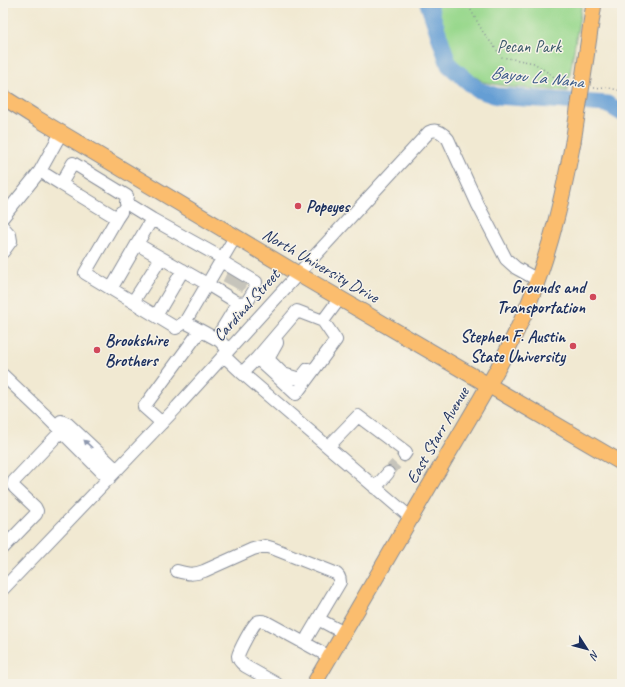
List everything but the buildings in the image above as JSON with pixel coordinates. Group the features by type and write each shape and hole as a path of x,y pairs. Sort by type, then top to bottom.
{"main road":[{"name":"East Starr Avenue","path":"314,684 489,385 516,332 538,280 554,228 564,187 573,142 594,3"},
{"name":"North University Drive","path":"3,97 235,237 622,463"}],"street":[{"name":"Cardinal Street","path":"3,589 162,423 426,134 432,130 443,133 448,139 478,205 506,259 516,268 538,280"},
{"path":"3,217 40,171 61,133"},
{"path":"61,184 73,163 126,196 126,203 85,273 176,328 185,322 235,237"},
{"path":"40,171 117,218"},
{"path":"126,203 222,260 235,285 216,339"},
{"path":"111,289 152,219"},
{"path":"3,227 10,236 11,242 3,252"},
{"path":"137,244 207,284 235,285"},
{"path":"133,302 161,258"},
{"path":"156,316 183,270"},
{"path":"323,322 340,298"},
{"path":"242,373 257,358 297,311 323,322 336,340 284,409"},
{"path":"185,322 220,341 226,353 242,373 411,518"},
{"path":"162,423 144,407 200,331"},
{"path":"275,337 277,343 268,359 282,374 300,379 322,350 330,348"},
{"path":"257,358 296,394"},
{"path":"3,375 44,414 64,428 113,475"},
{"path":"328,447 358,416 406,452 404,455"},
{"path":"3,548 36,514 37,511 35,507 15,488 13,485 14,481 64,428"},
{"path":"375,488 388,474"},
{"path":"177,571 192,574 204,572 253,549 265,546 338,575 340,582 308,636"},
{"path":"318,619 344,633"},
{"path":"277,684 245,666 239,659 238,655 241,649 254,625 258,621 266,622 330,657"}],"path":[{"path":"467,3 483,32 502,57 534,62 563,83"},
{"path":"605,87 622,91"}],"green space":[{"name":"Pecan Park","path":"433,3 582,3 567,91 511,87 483,82 458,64 451,56"}],"waterway":[{"name":"Bayou La Nana","path":"428,3 449,65 478,90 497,96 607,104 622,113"}],"tunnel":[{"path":"228,284 233,274"},
{"path":"237,289 243,279"},
{"path":"388,473 404,455"}],"place":[{"name":"Popeyes","path":"298,206"},
{"name":"Grounds and Transportation","path":"593,297"},
{"name":"Stephen F. Austin State University","path":"573,346"},
{"name":"Brookshire Brothers","path":"97,350"}]}
